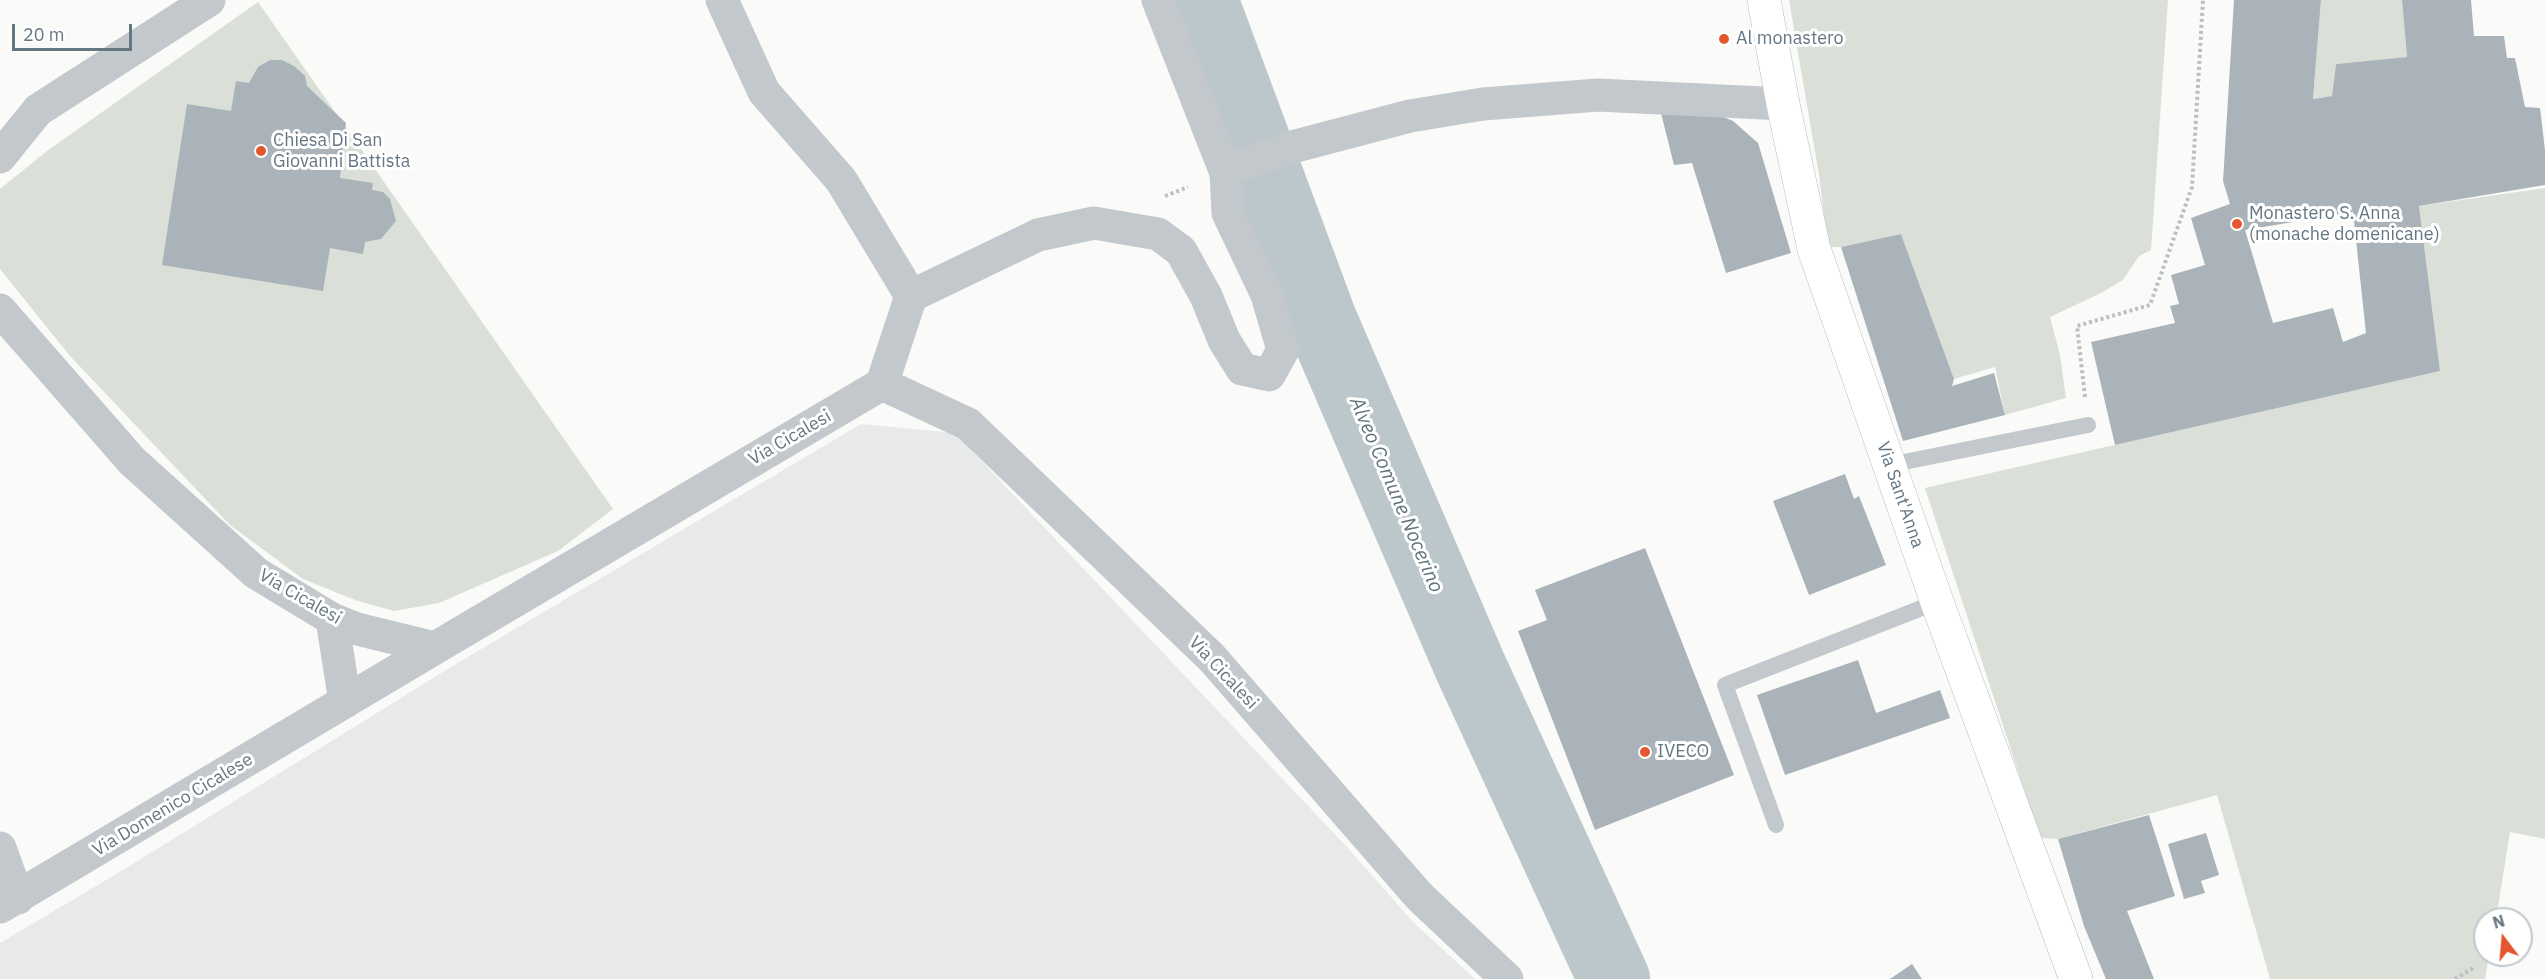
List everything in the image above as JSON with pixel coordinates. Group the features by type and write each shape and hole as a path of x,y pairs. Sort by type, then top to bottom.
{"main road":[{"name":"Via Sant'Anna","path":"1764,0 1783,104 1814,249 1937,602 2076,979"}],"street":[{"path":"0,157 38,110 209,0"},
{"path":"722,0 764,92 841,180 910,296"},
{"path":"882,384 910,296 1038,235 1094,223 1158,234 1181,251 1206,296 1224,340 1242,369 1269,375 1283,350 1267,295 1228,213 1234,169 1158,0"},
{"path":"1234,169 1296,146 1410,116 1483,104 1598,95 1783,104"},
{"name":"Via Cicalesi","path":"2,317 132,460 256,573 333,619 357,629 435,648 882,384 968,424 977,432 1212,658 1419,896 1507,979"},
{"path":"333,619 345,702"},
{"name":"Via Domenico Cicalese","path":"9,902 435,648"},
{"path":"0,849 9,902"}],"lane":[{"path":"1889,465 2088,425"},
{"path":"1776,825 1725,685 1937,602"}],"path":[{"path":"2088,425 2077,326 2150,305 2192,188 2204,0"},
{"path":"2455,979 2475,967"}],"shaded area":[{"path":"1789,0 2168,0 2151,250 2139,256 2123,280 2050,317 2060,355 2066,398 2005,415 1995,367 1954,379 1901,234 1841,247 1828,247 1819,175"},
{"path":"2321,0 2402,0 2407,57 2336,64 2332,96 2313,99"},
{"path":"258,2 613,509 558,551 439,603 394,611 355,600 303,579 230,525 70,356 0,269 0,189 47,151"},
{"path":"2545,188 2545,839 2510,832 2498,907 2473,907 2473,967 2487,967 2485,979 2270,979 2217,795 2058,839 2040,838 1925,488 2440,371 2419,206"},
{"path":"861,424 955,433 1346,846 1414,923 1475,979 0,979 0,943 123,870 456,664"}],"building":[{"name":"Monastero S. Anna (monache domenicane)","path":"2234,0 2321,0 2313,99 2332,96 2336,64 2407,57 2402,0 2471,0 2474,36 2504,36 2507,58 2515,58 2525,107 2540,108 2545,150 2545,185 2419,206 2440,371 2115,445 2091,342 2175,323 2170,306 2179,304 2171,275 2205,265 2191,218 2230,204 2223,181","holes":["2353,212 2366,333 2343,342 2333,308 2273,323 2245,230"]},
{"name":"Chiesa Di San Giovanni Battista","path":"270,60 282,60 294,66 305,76 307,86 346,123 340,178 373,183 372,190 383,192 390,199 396,221 381,239 365,242 363,254 330,248 323,291 162,265 187,104 231,111 236,81 249,83 258,67"},
{"path":"1660,109 1704,109 1733,121 1758,143 1791,253 1726,273 1692,163 1674,165"},
{"path":"1901,234 1954,379 1952,386 1994,373 2005,415 1903,441 1841,247"},
{"path":"1845,474 1854,499 1859,496 1886,565 1809,595 1773,501"},
{"path":"1645,548 1734,775 1595,830 1518,631 1547,620 1535,590"},
{"path":"1858,660 1876,713 1940,690 1950,718 1785,775 1757,695"},
{"path":"2149,815 2175,896 2127,911 2154,979 2106,979 2084,926 2058,839"},
{"path":"2206,833 2219,875 2201,881 2205,893 2184,899 2168,844"},
{"path":"1912,964 1922,979 1890,979"}],"waterway":[{"name":"Alveo Comune Nocerino","path":"1202,0 1321,320 1470,666 1614,979"}],"place":[{"name":"Al monastero","path":"1724,39"},
{"name":"Chiesa Di San Giovanni Battista","path":"261,151"},
{"name":"Monastero S. Anna (monache domenicane)","path":"2237,224"},
{"name":"IVECO","path":"1645,752"}]}
